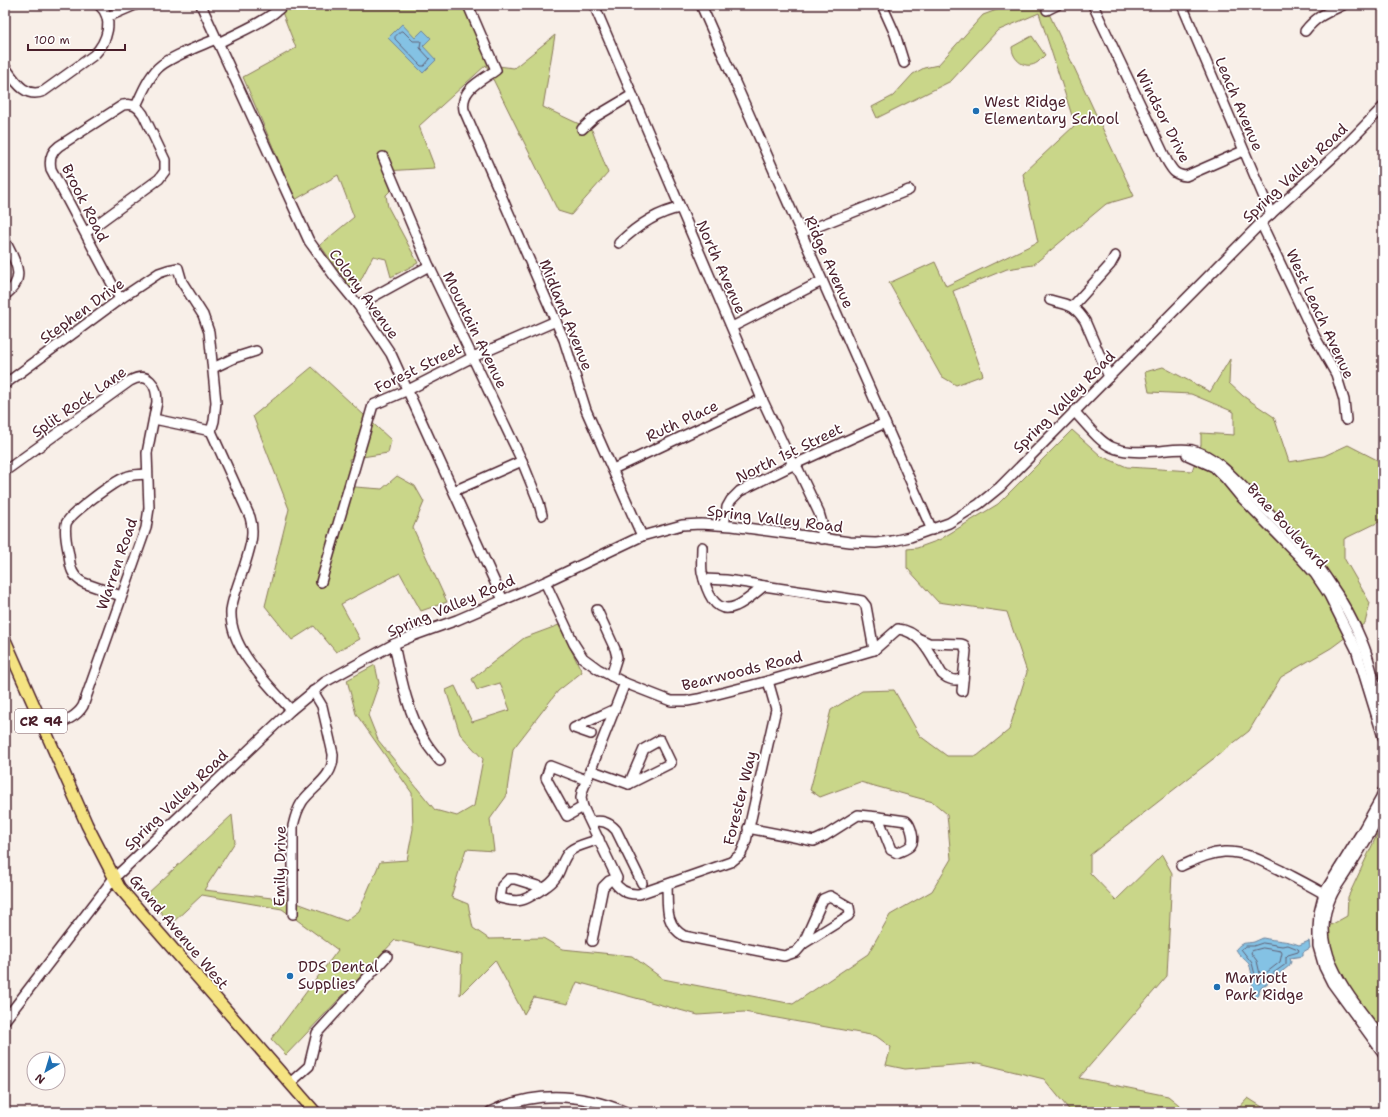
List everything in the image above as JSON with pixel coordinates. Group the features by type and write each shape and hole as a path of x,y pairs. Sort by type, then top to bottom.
{"main road":[{"name":"Grand Avenue West","path":"5,640 87,825 114,878 125,894 315,1112"}],"street":[{"path":"5,67 13,79 26,91 37,94 44,91 100,50 106,35 108,22 104,10 99,5"},
{"path":"107,17 135,5"},
{"name":"Colony Avenue","path":"201,5 309,241 334,277 358,305 391,354 503,600"},
{"path":"85,233 159,179 165,171 165,160 143,114 136,106 145,86 157,69 173,59 217,41 270,16 279,10 283,5"},
{"name":"Midland Avenue","path":"468,5 496,70 465,94 463,104 464,110 556,321 572,361 586,410 642,536"},
{"name":"North Avenue","path":"594,5 762,399 793,465 798,469 819,513 822,522 822,539"},
{"name":"Ridge Avenue","path":"700,5 932,530"},
{"path":"882,5 895,34 904,63"},
{"path":"1047,10 1057,5"},
{"name":"Windsor Drive","path":"1093,5 1173,171 1178,175 1186,176 1244,151"},
{"name":"Leach Avenue","path":"1182,5 1271,214"},
{"path":"1305,31 1317,18 1343,5"},
{"path":"582,128 595,117 632,95"},
{"name":"Brook Road","path":"120,299 51,169 50,157 52,152 58,146 123,105 128,104 136,106"},
{"name":"Spring Valley Road","path":"5,1020 114,878 291,710 313,691 337,675 394,644 457,620 545,582 642,536 682,525 724,525 822,539 876,543 910,538 932,530 949,523 979,504 1000,487 1271,214 1342,149 1383,107"},
{"name":"Mountain Avenue","path":"383,157 429,266 522,461 539,503 542,515"},
{"path":"801,233 909,190"},
{"path":"619,243 639,226 664,213 680,208"},
{"name":"West Leach Avenue","path":"1262,223 1315,337 1336,374 1344,400 1346,420"},
{"path":"5,241 17,266 18,278 12,290 5,295"},
{"path":"1073,306 1110,265 1115,256"},
{"path":"358,305 429,266"},
{"name":"Stephen Drive","path":"5,384 120,299 160,274 168,270 178,268 182,282 207,324 213,368"},
{"path":"732,327 822,280"},
{"path":"1050,300 1073,306 1079,313 1085,321 1109,377"},
{"name":"Forest Street","path":"321,582 374,405 556,321"},
{"path":"256,351 234,358 213,368 216,402 214,421 211,431 246,507 252,525 250,546 231,609 233,630 239,644 251,663 291,710"},
{"name":"Split Rock Lane","path":"5,471 130,381 141,377 151,382"},
{"name":"Warren Road","path":"44,729 74,716 81,710 148,521 147,452 157,402 157,393 151,382"},
{"name":"Ruth Place","path":"613,469 762,399"},
{"name":"Brae Boulevard","path":"1074,411 1098,438 1113,448 1133,452 1192,450 1207,457 1226,469 1296,541 1314,561 1328,580 1352,621 1363,645 1383,714"},
{"path":"154,419 211,431"},
{"name":"North 1st Street","path":"724,525 727,507 731,500 740,491 885,423"},
{"name":"Brae Boulevard","path":"1175,450 1214,468 1315,574 1329,595 1356,649 1383,737"},
{"path":"454,491 522,461"},
{"path":"121,596 84,583 73,574 65,533 66,524 73,514 120,480 129,476 147,474"},
{"path":"702,547 702,572 704,579 712,601 721,608 735,607 764,586"},
{"path":"704,579 748,583 853,599 862,602 866,606 874,650"},
{"name":"Bearwoods Road","path":"545,582 574,644 583,658 625,683 671,701 698,699 768,681 874,650 898,629 910,632 929,643 964,645 966,652 962,691"},
{"path":"597,610 617,657 611,676"},
{"path":"919,638 942,674 952,680 963,679"},
{"path":"394,644 406,697 412,714 425,741 440,761"},
{"name":"Forester Way","path":"613,880 621,890 633,895 639,894 731,862 736,859 745,848 748,828 776,709 768,681"},
{"path":"592,941 603,887 617,878 583,807 581,798 586,780 625,683"},
{"name":"Emily Drive","path":"293,914 293,826 295,818 302,802 327,777 334,762 322,706 313,691"},
{"path":"591,734 574,728 613,710"},
{"path":"590,770 629,784 671,763 660,740 644,749 629,784"},
{"path":"583,807 567,816 546,778 550,766 586,780"},
{"path":"1383,791 1381,798 1327,895 1323,932 1324,942 1331,963 1345,995 1383,1053"},
{"path":"1327,895 1383,811"},
{"path":"748,828 814,841 825,836 858,814 878,817"},
{"path":"591,822 603,821 608,823 616,830 642,883"},
{"path":"544,888 558,876 569,853 573,849 599,839"},
{"path":"1181,866 1213,853 1235,852 1247,854 1327,895"},
{"path":"667,885 668,915 670,922 678,933 684,936 784,956 796,952 803,944 848,916 850,910 849,907 833,897 826,897 823,899 803,944"},
{"path":"290,1083 309,1066 318,1033 387,956"},
{"path":"1345,995 1383,1040"},
{"path":"490,1112 520,1101 540,1097 562,1096 596,1101 626,1112"}],"green space":[{"path":"286,5 463,5 490,65 514,68 555,35 543,107 592,130 608,173 571,215 558,211 486,65 419,126 435,168 385,171 392,189 386,195 388,207 418,263 391,277 386,259 373,256 354,293 320,245 354,217 338,175 293,201 290,187 243,77 296,48 282,12"},
{"path":"1010,5 1045,5 1134,196 1106,204 1033,265 1007,269 953,291 983,375 956,385 941,376 889,283 935,262 946,286 1038,242 1023,174 1075,125 1039,13 997,31 951,81 877,118 872,107 893,96 913,74 924,68 938,65 983,15"},
{"path":"1032,36 1045,55 1038,62 1024,65 1014,56 1012,47"},
{"path":"1230,359 1229,383 1243,396 1274,417 1289,462 1324,456 1348,445 1383,463 1383,520 1344,539 1344,558 1370,603 1365,623 1331,648 1281,677 1249,731 1090,855 1090,873 1116,900 1162,855 1172,873 1167,976 1079,1078 1168,1096 1188,1112 1071,1112 1044,1079 979,1063 905,1069 886,1065 891,1047 876,1036 744,1012 698,1015 577,982 568,1004 534,997 524,1014 495,960 460,995 462,955 395,940 286,1055 271,1039 338,950 282,909 202,895 171,924 146,895 232,815 235,842 204,890 289,900 346,921 359,911 380,862 407,860 413,829 412,793 356,714 347,680 375,665 379,683 368,715 378,740 435,810 457,816 474,806 483,759 460,734 446,690 455,686 472,722 510,710 500,683 477,690 472,679 524,638 559,625 582,672 558,691 513,749 506,797 490,819 494,851 466,849 451,897 468,904 473,928 489,939 543,938 562,949 632,956 663,979 793,1004 868,954 890,915 932,891 951,859 947,814 933,802 860,782 820,797 810,790 831,710 862,691 894,690 920,736 947,756 977,756 1009,730 1027,672 1007,612 938,602 907,568 907,549 917,548 939,540 998,504 1072,430 1101,456 1127,467 1192,471 1201,445 1201,433 1234,435 1234,412 1191,394 1149,392 1145,372 1163,367 1210,392"},
{"path":"312,367 391,440 388,453 349,459 355,487 382,489 397,476 415,486 424,502 413,528 447,602 421,611 400,573 341,604 360,639 336,652 314,626 292,640 265,606 289,509 253,416"},
{"path":"1383,822 1383,1112 1235,1112 1248,1098 1267,1110 1378,1110 1382,1094 1377,1034 1326,959 1320,931 1347,916 1348,897"}],"water":[{"path":"402,24 415,38 423,30 431,38 423,46 436,60 423,73 388,38"},
{"path":"1263,938 1290,942 1299,945 1309,941 1310,948 1303,952 1303,956 1290,958 1291,962 1289,966 1260,989 1257,997 1253,996 1252,976 1249,964 1240,956 1236,949 1242,944 1254,942"}],"place":[{"name":"West Ridge Elementary School","path":"976,111"},
{"name":"DDS Dental Supplies","path":"290,976"},
{"name":"Marriott Park Ridge","path":"1217,987"}]}
